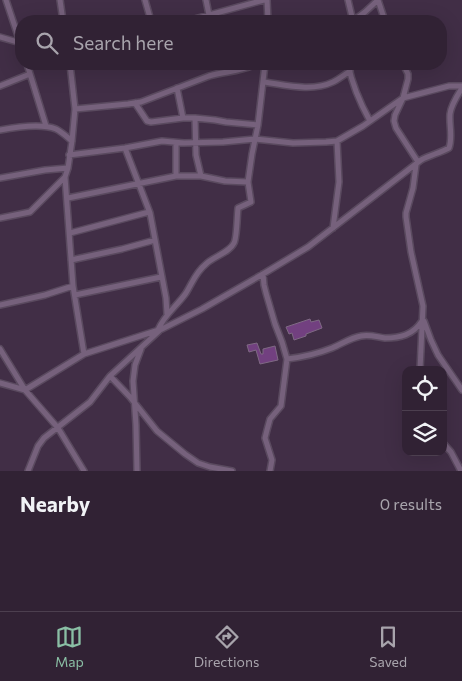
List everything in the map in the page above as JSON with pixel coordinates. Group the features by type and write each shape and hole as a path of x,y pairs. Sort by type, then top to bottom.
{"street":[{"path":"6,0 15,26"},
{"path":"60,0 62,15"},
{"path":"146,0 150,15"},
{"path":"206,0 209,15 264,0"},
{"path":"268,0 268,15"},
{"path":"348,0 352,15"},
{"path":"362,15 378,0 383,15"},
{"path":"0,37 15,42"},
{"path":"29,70 46,126"},
{"path":"71,70 75,109 72,141 65,177 73,286 84,354"},
{"path":"75,109 135,103 218,73 241,70"},
{"path":"28,471 38,446 44,438 90,402 110,376 160,330 160,324 186,292 196,273 212,258 234,244 238,208 250,202 248,182 265,70"},
{"path":"406,70 408,74 403,98 394,121 396,128 417,163 414,188 406,217 411,252 423,306 420,366"},
{"path":"264,82 305,87 323,85 339,79 350,71 356,93 370,121"},
{"path":"0,86 30,74"},
{"path":"0,385 25,390 84,354 160,330 202,310 308,247 417,163 449,148 451,108 462,87 450,86 403,98 344,137 326,142 293,143 255,139 223,142 158,142 69,155"},
{"path":"177,88 182,118"},
{"path":"135,103 151,122 195,118 258,124"},
{"path":"195,118 196,155 201,176"},
{"path":"0,130 46,126 56,129 72,141"},
{"path":"333,228 339,182 337,140"},
{"path":"176,143 176,176"},
{"path":"125,148 150,212 166,298 167,314"},
{"path":"0,178 68,168"},
{"path":"68,198 176,176 201,176 225,181 248,182"},
{"path":"0,218 27,214 65,177"},
{"path":"70,232 150,212"},
{"path":"71,260 155,240"},
{"path":"263,274 266,293 287,359 281,406 270,419 266,430 266,438 272,460 270,471"},
{"path":"75,295 161,277"},
{"path":"0,305 45,295 73,286"},
{"path":"287,359 318,354 362,335 384,338 411,333 416,330 423,318"},
{"path":"423,318 438,355 462,390"},
{"path":"137,471 133,381 135,365 141,348"},
{"path":"0,349 25,390 58,428 84,471"},
{"path":"110,376 157,431 198,463 232,471"},
{"path":"447,448 461,471"},
{"path":"198,463 203,471"}],"building":[{"path":"310,319 311,322 319,320 322,328 294,340 292,333 289,334 286,327"},
{"path":"257,343 261,354 263,354 263,349 275,346 278,360 260,364 256,350 249,352 247,345"}]}
